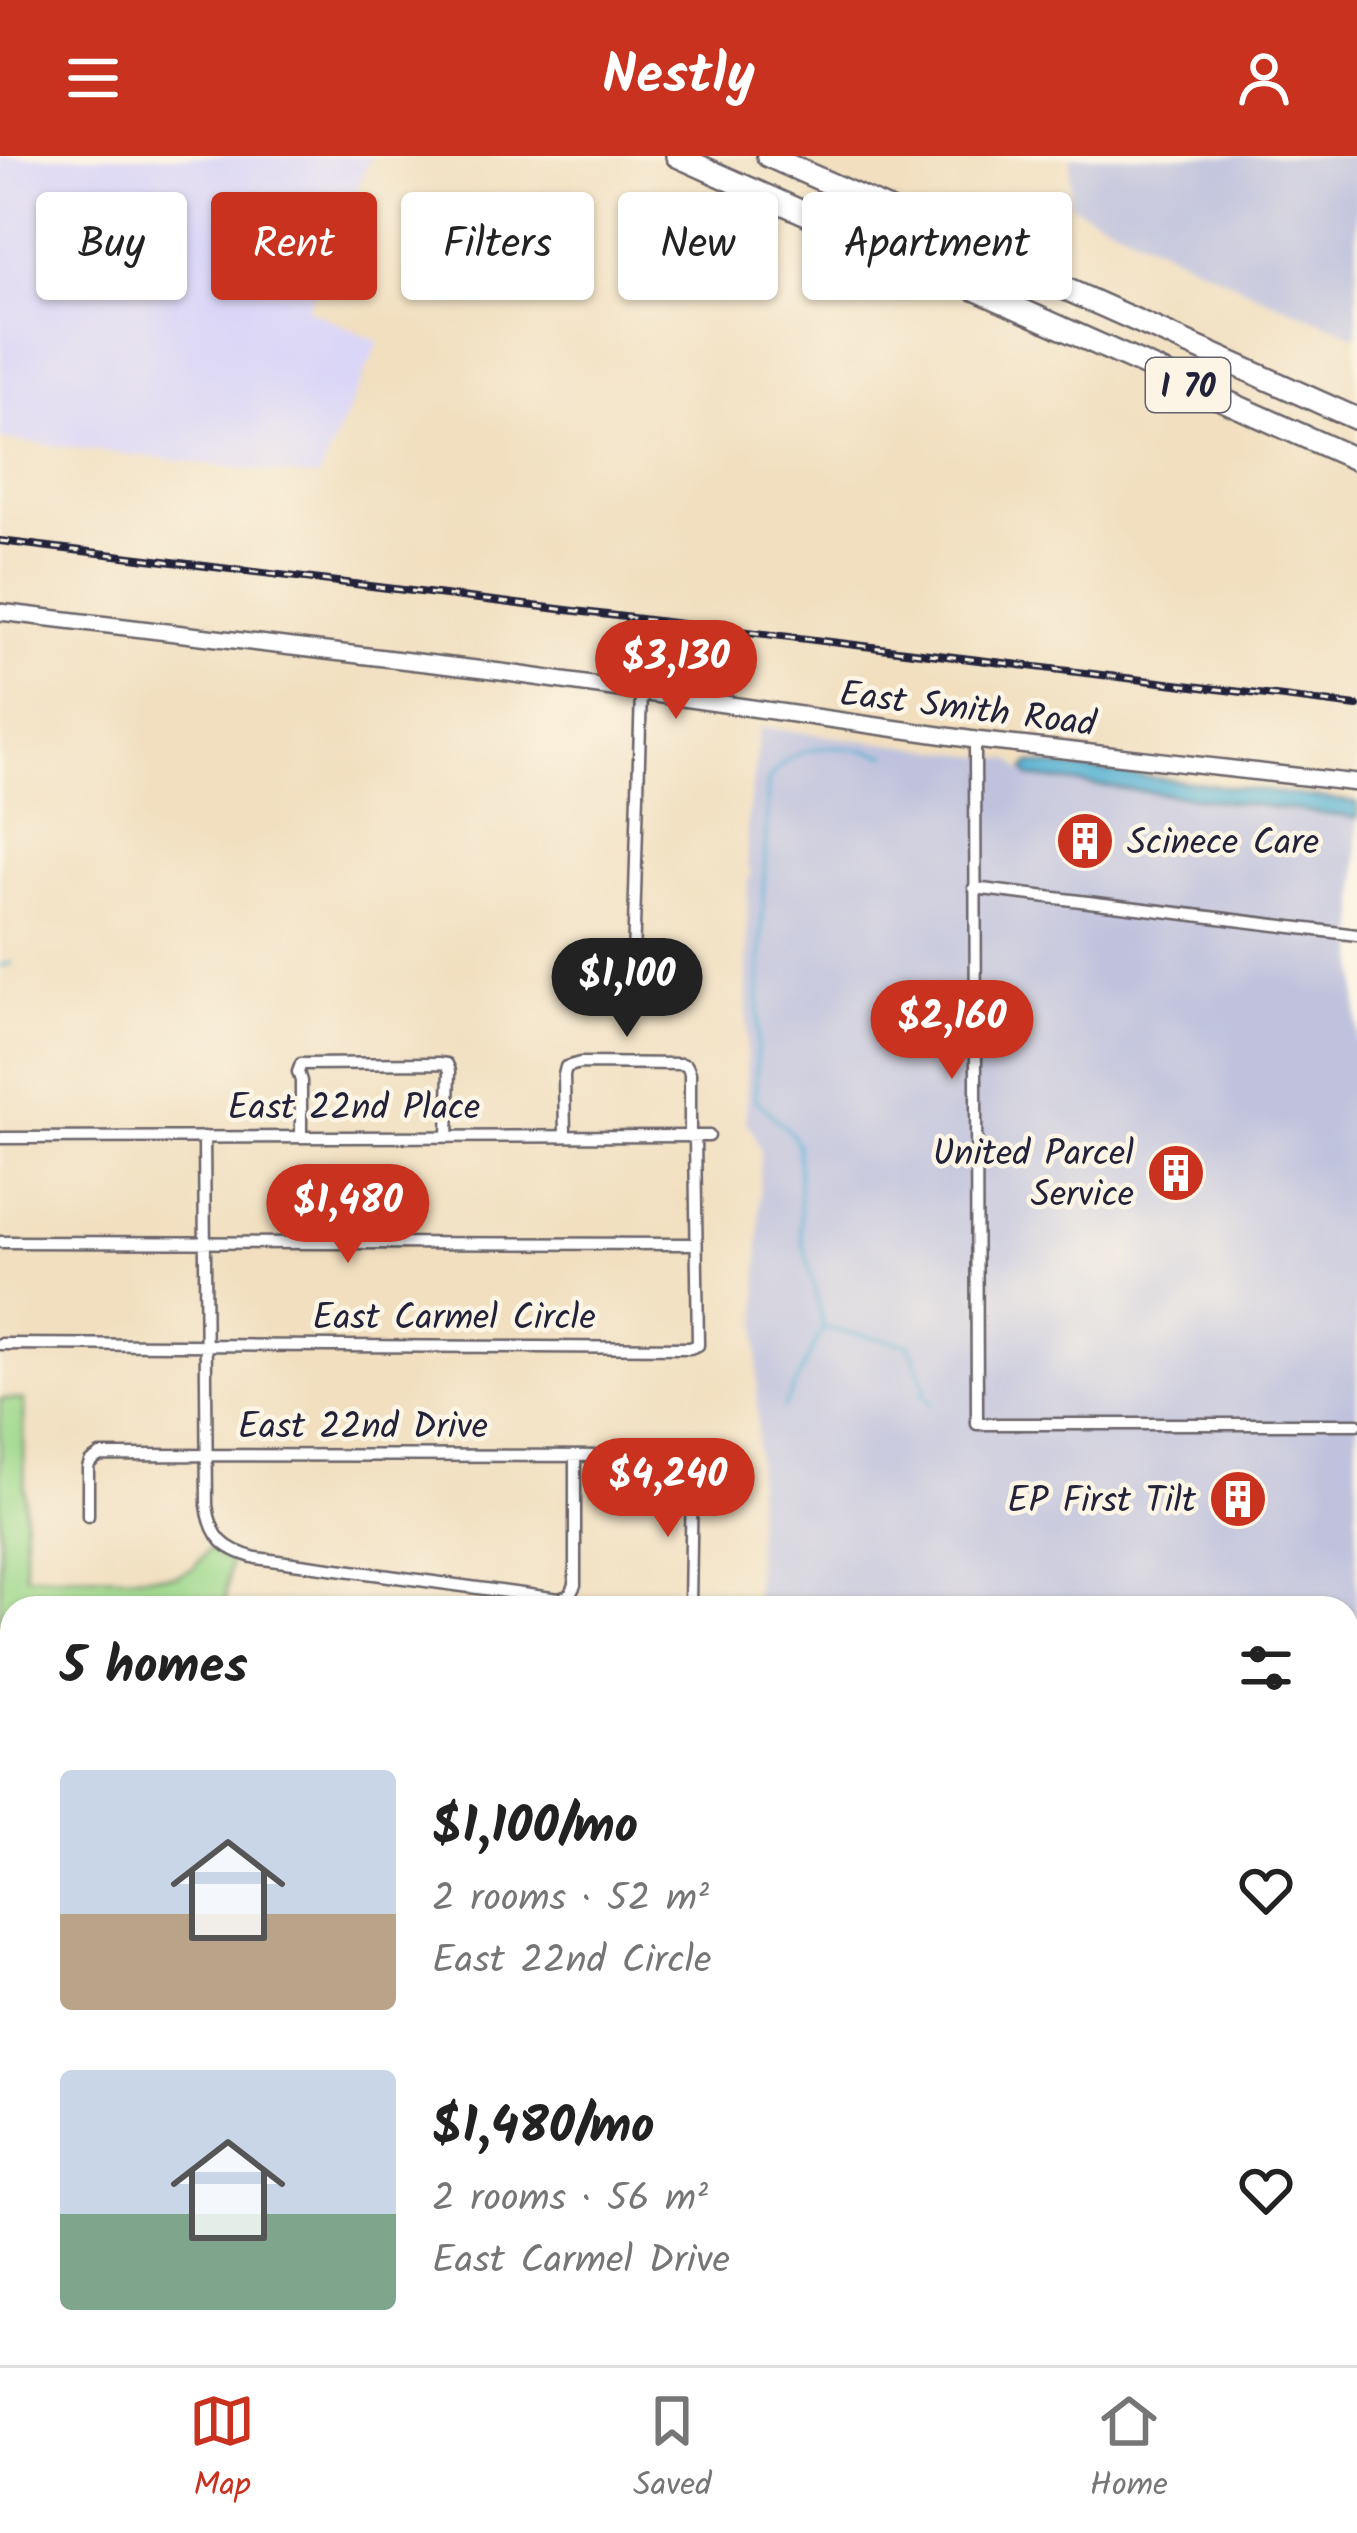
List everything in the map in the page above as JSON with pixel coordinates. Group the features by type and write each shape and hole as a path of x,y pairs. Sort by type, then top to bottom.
{"highway":[{"name":"I 70","path":"677,156 1357,460"},
{"name":"I 70","path":"768,156 1357,419"}],"street":[{"name":"East Smith Road","path":"0,612 641,692 975,740 1357,783"},
{"path":"632,995 641,692"},
{"path":"975,740 977,1424 1357,1424"},
{"path":"974,888 1357,935"},
{"path":"301,1136 301,1064 439,1063 447,1064 450,1071 448,1136"},
{"name":"East Carmel Circle","path":"0,1344 698,1345 687,1066 571,1064 566,1067 566,1136"},
{"name":"East 22nd Place","path":"0,1138 709,1136"},
{"path":"204,1137 208,1521 218,1541 229,1550 256,1558 534,1596"},
{"path":"0,1242 696,1244"},
{"name":"East 22nd Drive","path":"88,1516 88,1468 100,1455 676,1456 689,1466 692,1479 690,1596"},
{"path":"567,1596 576,1573 575,1456"},
{"path":"473,1596 474,1589"}],"shaded area":[{"path":"0,156 371,156 356,192 211,192 211,300 311,300 307,309 379,342 318,478 0,439"},
{"path":"1071,156 1357,156 1357,336 1072,206"},
{"path":"760,727 1011,760 1030,777 1357,818 1357,1596 755,1596 760,1150 746,1122 751,869 747,868 747,824"}],"green space":[{"path":"0,1399 24,1400 25,1575 176,1576 192,1569 209,1549 230,1563 226,1596 0,1596"}],"water":[{"path":"1030,763 1357,802 1357,818 1030,777 1025,769"}],"waterway":[{"path":"887,755 837,747 806,751 779,767 768,781 755,1099 792,1134 798,1146 801,1234 824,1328 909,1344 926,1388 922,1393 932,1405"},
{"path":"0,966 12,963"},
{"path":"784,1407 823,1328"}],"railway":[{"path":"0,541 1357,706"}],"place":[{"name":"Scinece Care","path":"1085,841"},
{"name":"United Parcel Service","path":"1176,1173"},
{"name":"EP First Tilt","path":"1238,1499"}]}
